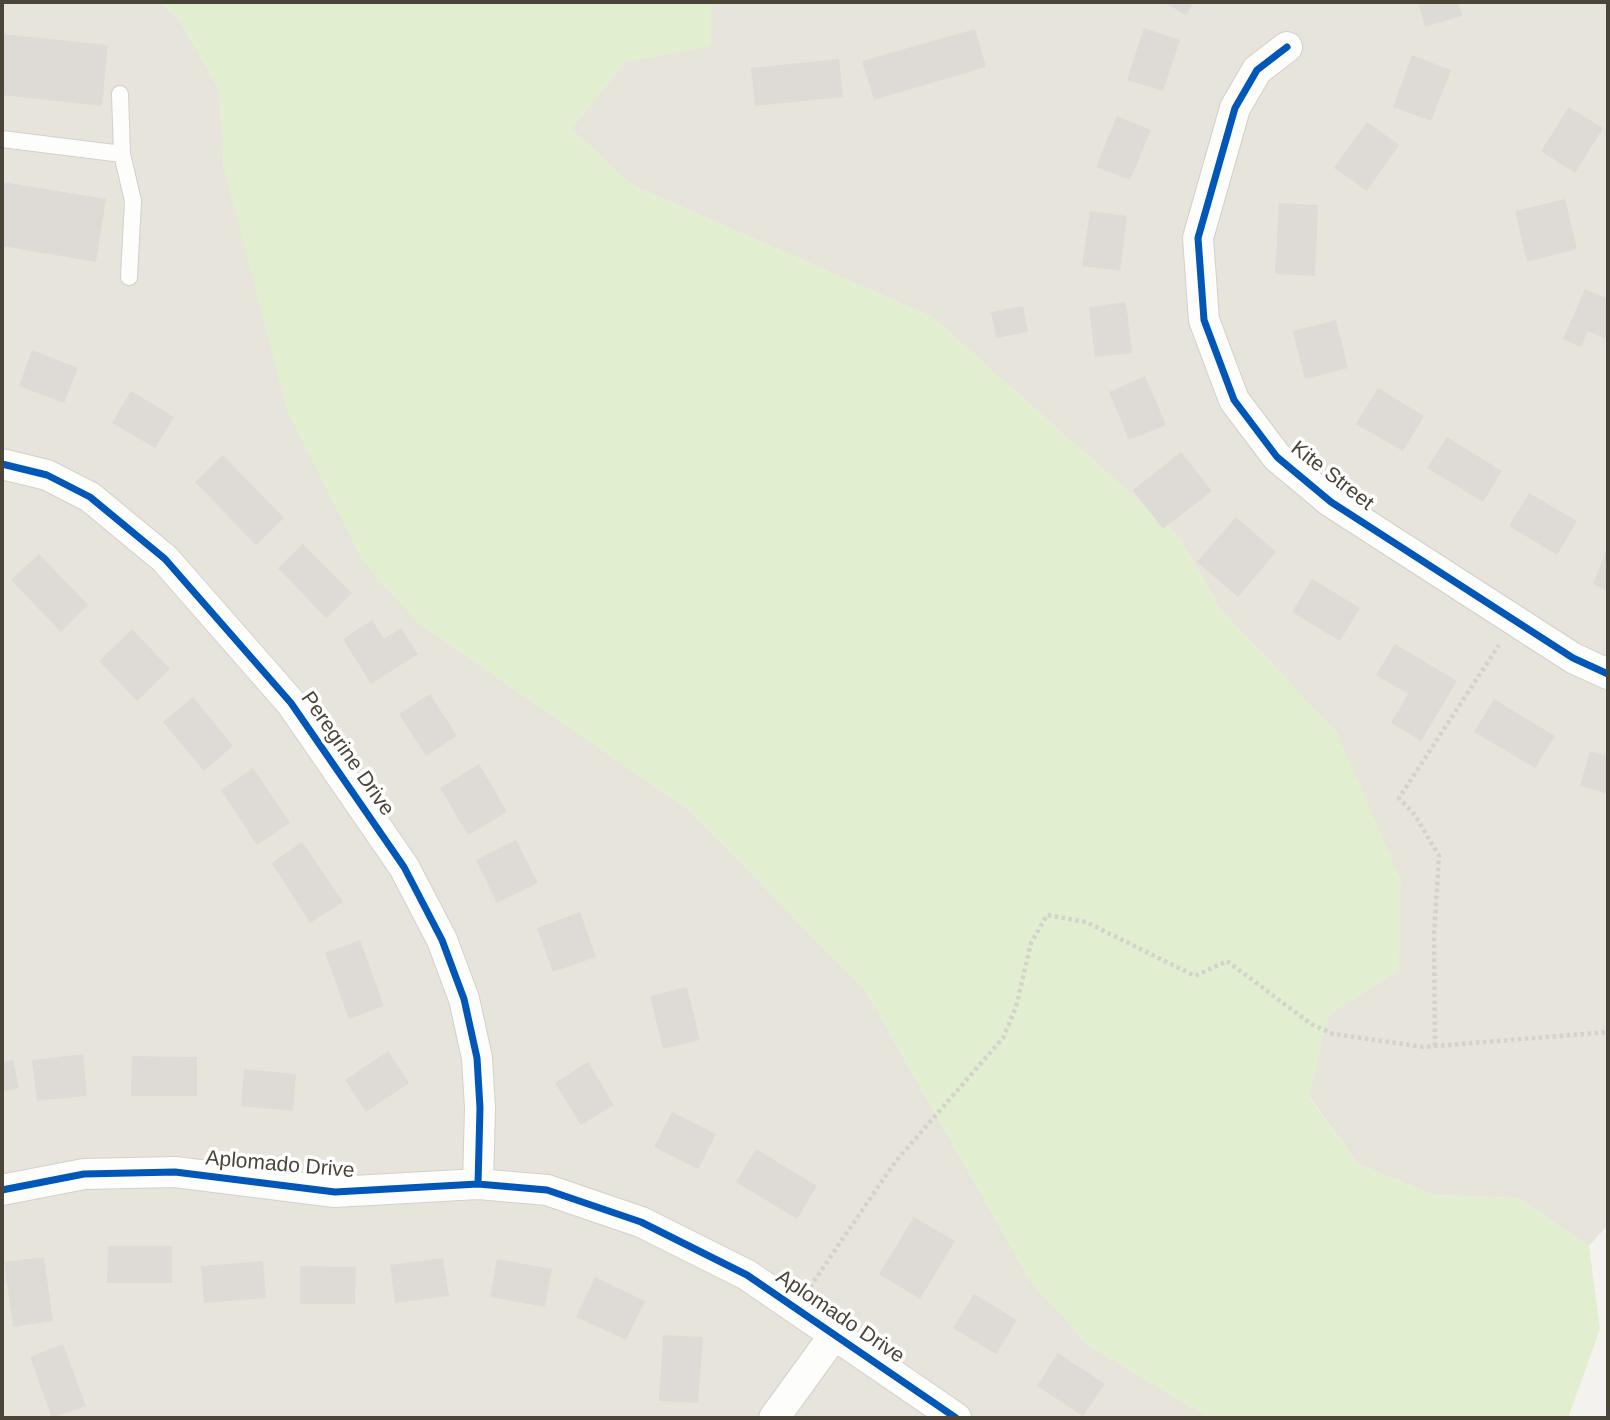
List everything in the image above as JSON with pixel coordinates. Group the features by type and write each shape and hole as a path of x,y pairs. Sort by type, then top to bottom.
{"street":[{"name":"Kite Street","path":"1287,47 1257,70 1235,108 1198,237 1204,320 1234,400 1277,457 1331,502 1573,659 1608,674"},
{"name":"Peregrine Drive","path":"2,464 47,475 90,497 165,559 291,703 404,867 442,940 464,999 477,1058 480,1108 478,1184"},
{"name":"Aplomado Drive","path":"2,1190 84,1174 149,1172 176,1172 335,1192 478,1184 547,1190 641,1222 747,1275 956,1418"},
{"path":"774,1418 835,1334"}],"lane":[{"path":"120,94 122,154 134,201 129,277"},
{"path":"2,139 122,154"}],"path":[{"path":"1436,1046 1434,935 1439,856 1415,815 1399,798 1514,621"},
{"path":"795,1307 895,1162 1003,1038 1016,1007 1031,943 1048,915 1086,922 1195,976 1227,961 1311,1024 1333,1034 1436,1046 1608,1032"}],"shaded area":[{"path":"2,2 158,2 178,17 219,89 224,169 417,622 692,812 867,993 1031,1282 1088,1345 1210,1418 2,1418"},
{"path":"711,2 1608,2 1608,1225 1589,1246 1518,1198 1434,1195 1358,1164 1309,1096 1329,1014 1399,970 1337,733 1221,610 1179,537 932,317 632,185 571,129 625,62 710,46"}],"green space":[{"path":"158,2 711,2 711,46 625,62 571,129 632,185 932,317 1179,537 1221,610 1337,733 1401,880 1399,970 1329,1014 1309,1097 1358,1164 1434,1195 1518,1198 1589,1246 1600,1329 1568,1418 1210,1418 1088,1345 1031,1282 867,993 692,812 417,622 363,562 287,411 224,169 219,89 178,17"}],"building":[{"path":"1163,2 1194,2 1186,15"},
{"path":"1418,2 1458,2 1462,16 1425,27"},
{"path":"1144,28 1180,40 1163,91 1127,80"},
{"path":"975,29 986,67 874,100 862,61"},
{"path":"2,34 108,45 102,106 2,95"},
{"path":"1412,55 1451,70 1431,121 1393,107"},
{"path":"839,59 843,97 755,106 751,68"},
{"path":"1569,107 1603,128 1575,173 1541,151"},
{"path":"1117,116 1151,130 1130,180 1096,167"},
{"path":"1367,122 1399,145 1367,191 1334,168"},
{"path":"2,182 106,199 96,262 2,246"},
{"path":"1565,199 1577,249 1527,262 1515,211"},
{"path":"1279,203 1318,205 1315,276 1275,274"},
{"path":"1090,211 1127,216 1120,271 1082,266"},
{"path":"1585,289 1608,299 1608,340 1588,331 1581,347 1563,339"},
{"path":"1126,302 1132,353 1095,357 1089,307"},
{"path":"1023,306 1028,332 996,338 991,312"},
{"path":"1336,320 1348,368 1305,379 1293,331"},
{"path":"32,350 78,368 64,403 19,386"},
{"path":"1145,376 1166,425 1129,440 1109,392"},
{"path":"1378,388 1424,416 1403,451 1356,424"},
{"path":"131,391 174,417 155,448 112,423"},
{"path":"1447,437 1502,471 1483,502 1427,468"},
{"path":"1181,452 1212,491 1163,529 1133,490"},
{"path":"223,455 284,518 256,545 195,482"},
{"path":"1529,493 1577,521 1557,555 1509,526"},
{"path":"1236,517 1276,552 1238,597 1197,562"},
{"path":"303,544 352,593 326,618 278,568"},
{"path":"1608,547 1608,591 1593,584"},
{"path":"39,554 88,605 61,632 11,580"},
{"path":"1312,579 1360,608 1340,641 1292,612"},
{"path":"372,620 384,639 401,628 418,654 371,684 343,639"},
{"path":"132,629 170,669 137,701 99,661"},
{"path":"1395,644 1457,681 1421,741 1391,723 1408,694 1376,675"},
{"path":"430,694 457,736 426,756 399,714"},
{"path":"193,697 233,746 204,771 163,722"},
{"path":"1494,699 1555,736 1535,768 1474,732"},
{"path":"1590,751 1608,756 1608,794 1580,786"},
{"path":"479,764 507,812 468,835 440,788"},
{"path":"253,768 290,823 257,845 221,790"},
{"path":"516,840 538,883 497,903 476,860"},
{"path":"302,842 343,902 310,923 272,863"},
{"path":"580,912 596,957 553,972 537,928"},
{"path":"360,940 384,1006 349,1019 325,953"},
{"path":"687,987 700,1040 663,1049 650,996"},
{"path":"388,1051 409,1083 366,1112 345,1080"},
{"path":"83,1054 87,1096 37,1101 32,1060"},
{"path":"132,1056 197,1057 197,1096 131,1096"},
{"path":"13,1060 19,1088 2,1092 2,1062"},
{"path":"588,1062 614,1105 581,1125 555,1083"},
{"path":"244,1069 296,1074 293,1111 241,1106"},
{"path":"672,1112 716,1134 698,1169 654,1147"},
{"path":"756,1149 817,1186 797,1219 736,1182"},
{"path":"914,1217 955,1241 920,1299 879,1274"},
{"path":"108,1246 172,1246 172,1283 107,1283"},
{"path":"44,1257 53,1321 13,1327 4,1262"},
{"path":"443,1258 449,1296 395,1303 390,1265"},
{"path":"497,1259 552,1269 545,1307 490,1297"},
{"path":"263,1261 266,1298 204,1303 201,1266"},
{"path":"300,1266 356,1267 355,1304 300,1304"},
{"path":"595,1277 645,1301 626,1340 576,1317"},
{"path":"974,1294 1017,1320 996,1354 953,1328"},
{"path":"663,1335 703,1337 698,1403 659,1401"},
{"path":"63,1344 86,1406 52,1418 30,1357"},
{"path":"1058,1353 1105,1384 1083,1416 1037,1386"}],"cycle path":[{"path":"1287,47 1257,70 1235,108 1198,238 1204,320 1234,400 1277,457 1331,502 1573,658 1608,674"},
{"path":"2,464 47,475 90,497 165,559 291,703 404,867 442,940 464,999 477,1058 480,1108 478,1184"},
{"path":"2,1190 84,1174 175,1172 335,1192 478,1184 547,1190 641,1222 747,1275 956,1418"}]}
